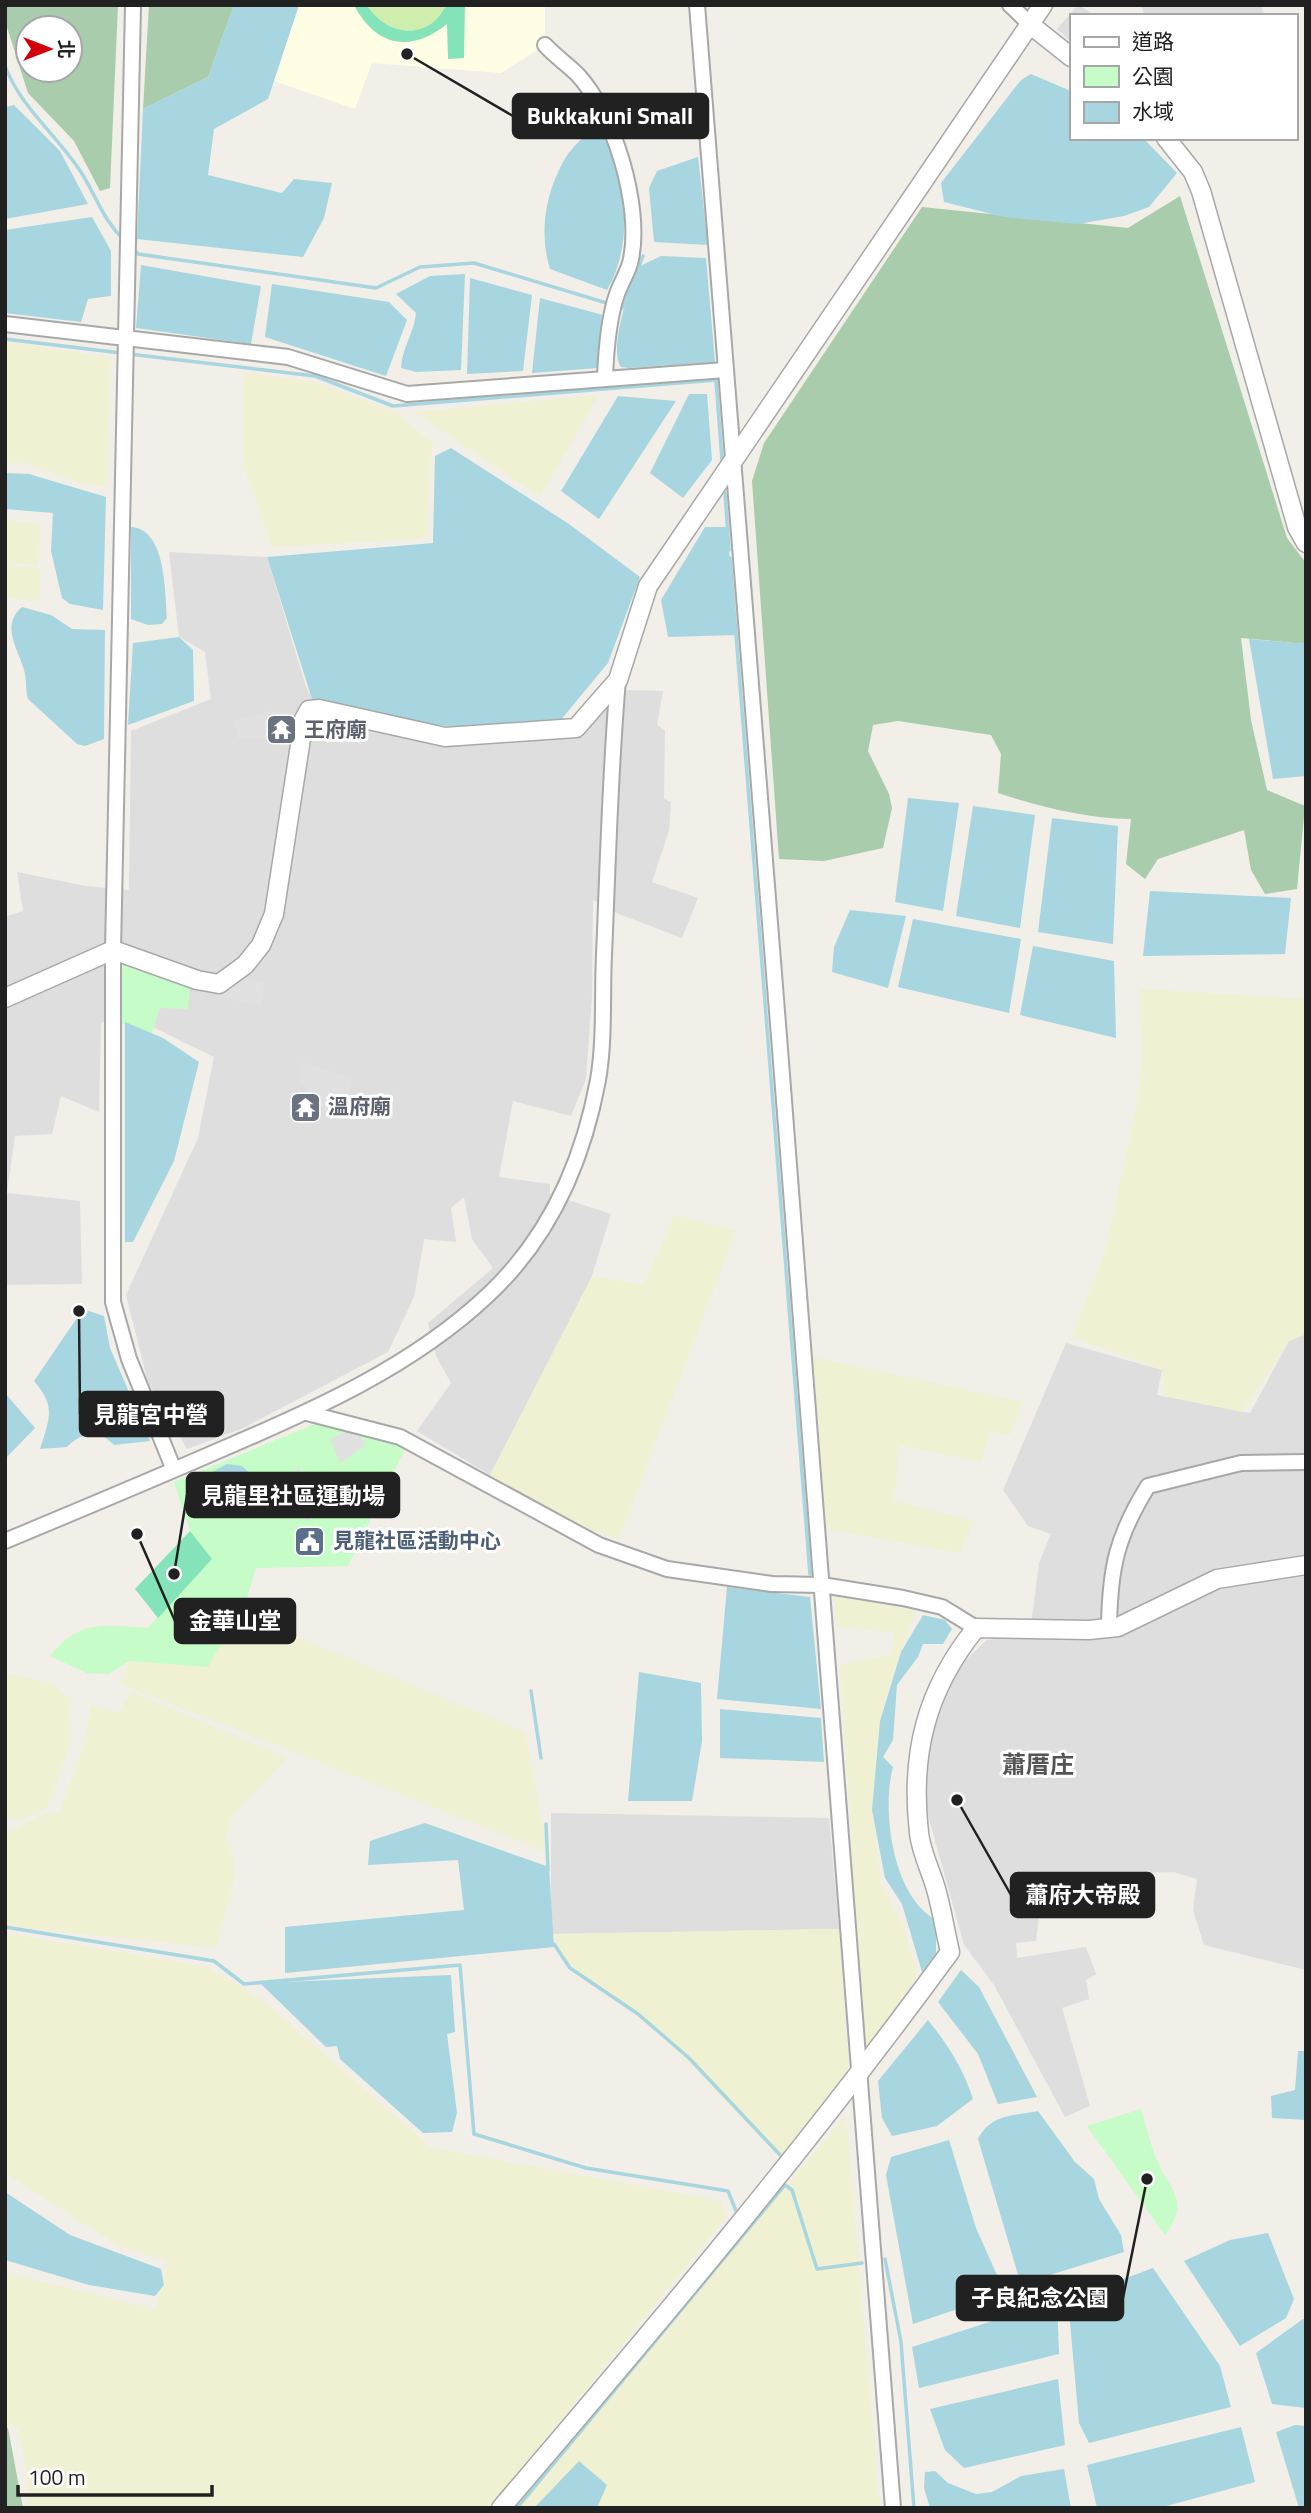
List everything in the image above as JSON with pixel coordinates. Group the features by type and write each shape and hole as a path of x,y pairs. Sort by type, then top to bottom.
{"street":[{"path":"133,5 123,339 113,950 113,1302 129,1359 174,1470"},
{"path":"697,5 725,370 735,460 893,2508"},
{"path":"1010,5 1070,56"},
{"path":"5,1541 307,1413 402,1359 490,1294 530,1247 562,1197 584,1141 599,1077 612,744 618,680 648,586 1032,26 1043,5"},
{"path":"545,46 577,75 610,127 624,163 632,237 631,260 616,295 606,349 605,378"},
{"path":"1168,140 1193,172 1202,191 1297,527 1306,543"},
{"path":"5,324 288,357 407,394 725,370"},
{"path":"5,998 113,950 197,980 219,984 245,965 261,945 274,914 303,719 309,710 319,709 444,737 576,728 618,680"},
{"path":"307,1413 400,1437 599,1545 667,1569 772,1584 822,1586 942,1607 976,1628 1089,1630 1118,1627 1217,1579 1306,1565"},
{"path":"1109,1626 1110,1581 1117,1547 1133,1510 1148,1486 1241,1463 1306,1462"},
{"path":"501,2508 654,2329 859,2076 950,1952 919,1835 917,1769 920,1735 934,1695 956,1653 976,1628"}],"shaded area":[{"path":"5,5 118,5 110,188 100,191 74,141 28,93 25,84 84,84 84,14 14,14 14,49 5,21"},
{"path":"149,5 234,5 208,77 143,109"},
{"path":"299,5 545,5 545,45 501,73 372,63 355,109 274,81"},
{"path":"1078,5 1094,14 1070,14"},
{"path":"1141,5 1261,5 1263,14 1144,14"},
{"path":"1070,14 1070,41 1057,29"},
{"path":"1180,196 1287,538 1306,563 1306,644 1241,638 1251,720 1267,790 1305,806 1297,889 1265,894 1251,870 1244,830 1158,859 1145,879 1126,864 1131,819 1063,811 998,793 1001,754 991,735 898,721 873,725 868,751 889,794 892,808 883,848 824,861 779,859 752,481 764,443 922,207 1128,228"},
{"path":"5,341 111,358 107,487 78,482 25,463 5,463"},
{"path":"243,372 315,382 397,413 432,443 427,538 272,547 243,465"},
{"path":"599,395 540,497 415,412"},
{"path":"5,520 41,524 37,565 5,562"},
{"path":"169,552 267,557 306,687 323,719 547,736 593,715 628,690 663,691 657,725 665,730 664,799 671,802 669,831 652,882 698,898 682,938 619,914 593,900 592,996 586,1079 571,1116 513,1101 499,1177 550,1184 550,1194 611,1214 590,1282 490,1475 417,1431 451,1383 436,1356 428,1323 493,1268 472,1239 464,1197 451,1208 456,1242 424,1239 414,1297 388,1352 241,1429 187,1449 148,1382 126,1295 198,1138 214,1057 126,1014 101,1023 99,1112 61,1096 52,1134 15,1136 7,1193 80,1201 82,1284 5,1285 5,917 23,911 17,872 86,886 129,890 131,731 211,699 205,652 179,637"},
{"path":"5,565 40,568 39,601 5,598"},
{"path":"267,711 298,714 291,740 238,738 234,721"},
{"path":"233,976 264,982 261,1006 217,996 219,984"},
{"path":"1140,989 1306,999 1306,1334 1289,1341 1242,1412 1165,1396 1162,1370 1072,1336 1105,1252 1136,1109 1142,1058"},
{"path":"301,1062 352,1077 346,1117 327,1112 299,1082"},
{"path":"674,1215 736,1231 619,1539 580,1527 550,1513 490,1475 592,1276 644,1285"},
{"path":"1306,1334 1306,1970 1204,1945 1193,1910 1197,1879 1174,1872 1044,1876 1036,1941 1016,1943 1017,1958 1086,1947 1096,1974 1086,1980 1089,1999 1062,2008 1090,2106 1065,2117 994,1985 964,1945 926,1808 923,1771 936,1711 960,1665 987,1640 1030,1633 1039,1563 1051,1534 1028,1526 1003,1490 1066,1343 1162,1370 1157,1395 1250,1413 1289,1341"},
{"path":"812,1357 1023,1402 1010,1435 990,1431 981,1462 900,1445 893,1501 974,1521 960,1553 827,1529"},
{"path":"356,1427 365,1446 340,1463 330,1439"},
{"path":"298,1466 318,1513 306,1521 290,1491"},
{"path":"834,1595 916,1611 893,1673 880,1721 872,1810 881,1883 902,1924 918,1974 876,2040 865,2047 840,1665 891,1655 894,1633 836,1626"},
{"path":"239,1613 525,1732 548,1852 121,1684 129,1661 208,1667"},
{"path":"5,1673 54,1684 69,1700 68,1750 47,1808 20,1820 5,1816"},
{"path":"132,1692 287,1758 232,1816 226,1840 234,1861 234,1879 216,1948 5,1926 6,1834 43,1814 60,1812 84,1743 91,1705 118,1712"},
{"path":"551,1813 829,1818 839,1929 551,1934"},
{"path":"839,1929 849,2073 781,2159 656,2030 570,1968 553,1934"},
{"path":"5,1933 208,1967 263,2001 432,2148 721,2201 727,2216 489,2508 28,2508 26,2466 18,2428 5,2424 5,2273 156,2309 167,2261 119,2246 5,2173"},
{"path":"846,2115 880,2508 516,2508"},
{"path":"5,2427 8,2428 23,2508 5,2508"}],"green space":[{"path":"354,5 367,5 385,23 407,31 429,25 439,17 446,5 465,5 464,58 448,59 447,24 420,39 395,41 373,30"},
{"path":"367,5 446,5 439,17 429,25 407,31 385,23"},
{"path":"113,950 191,977 188,1009 160,1008 152,1033 113,1021"},
{"path":"327,1419 392,1439 406,1447 348,1566 256,1568 246,1601 208,1667 129,1661 109,1674 87,1673 50,1656 61,1644 83,1630 106,1626 148,1628 212,1559 190,1531 174,1482"},
{"path":"190,1531 212,1559 158,1618 135,1589"},
{"path":"1141,2109 1157,2160 1177,2200 1176,2215 1165,2235 1087,2126"}],"water":[{"path":"234,5 299,5 268,99 214,129 208,175 282,193 294,179 332,183 324,218 303,257 137,239 143,109 208,77"},
{"path":"1031,74 1070,91 1070,140 1145,140 1177,173 1149,207 1124,216 1078,224 1004,217 944,202 941,183 1021,80"},
{"path":"14,105 60,151 88,204 5,219 5,107"},
{"path":"596,124 616,162 623,198 622,246 619,262 607,290 550,269 545,241 548,201 557,175 570,152"},
{"path":"698,157 708,245 654,242 649,188 657,171"},
{"path":"92,217 111,251 111,296 88,299 81,322 5,313 5,230"},
{"path":"661,256 706,258 715,362 621,367 617,347 619,333 634,276 638,267"},
{"path":"141,265 261,286 251,344 136,328"},
{"path":"465,274 461,370 416,372 401,368 416,313 396,294 430,276"},
{"path":"470,278 532,295 523,371 467,374"},
{"path":"272,284 389,302 407,320 386,376 265,337"},
{"path":"540,298 603,315 598,368 532,373"},
{"path":"689,394 707,394 712,460 683,498 650,473"},
{"path":"618,396 676,401 599,519 561,491"},
{"path":"451,448 569,524 640,577 608,663 559,722 467,728 391,720 312,699 267,557 433,543 435,456"},
{"path":"5,473 29,474 106,497 103,610 70,604 62,598 51,551 53,513 5,509"},
{"path":"131,527 143,530 157,550 164,578 167,618 162,624 148,625 131,619"},
{"path":"705,527 727,527 736,635 668,637 661,600"},
{"path":"22,607 51,615 72,629 105,630 104,739 85,746 77,744 28,699 25,673 11,629 16,614"},
{"path":"179,637 193,650 194,701 128,725 133,643"},
{"path":"1249,639 1306,644 1306,776 1273,779"},
{"path":"908,798 959,803 943,911 895,902"},
{"path":"973,806 1035,815 1020,928 956,916"},
{"path":"1052,818 1118,826 1113,944 1038,932"},
{"path":"1150,891 1291,898 1285,954 1143,956"},
{"path":"850,910 906,916 888,988 832,972 834,947"},
{"path":"913,919 1021,939 1009,1013 898,987"},
{"path":"1033,946 1114,961 1116,1038 1020,1015"},
{"path":"125,1022 163,1038 199,1062 174,1161 133,1242 125,1242"},
{"path":"83,1309 104,1316 110,1348 150,1441 114,1445 102,1436 90,1434 67,1447 40,1449 49,1413 46,1398 34,1381"},
{"path":"5,1393 35,1428 5,1459"},
{"path":"227,1464 242,1466 252,1475 253,1491 244,1511 227,1518 197,1504 193,1491 203,1477"},
{"path":"727,1587 810,1597 821,1709 717,1699"},
{"path":"923,1615 945,1620 952,1629 943,1644 923,1644 918,1657 897,1685 893,1740 883,1757 893,1767 890,1785 890,1829 900,1873 909,1893 921,1909 936,1920 936,1954 922,1972 902,1904 885,1878 872,1810 880,1721 901,1652"},
{"path":"639,1672 701,1683 702,1741 692,1801 628,1801"},
{"path":"720,1709 821,1718 824,1762 720,1758"},
{"path":"425,1823 549,1867 554,1947 285,1973 285,1927 464,1910 458,1860 368,1865 370,1841"},
{"path":"961,1970 979,1987 1037,2097 998,2104 978,2054 938,2002"},
{"path":"451,1975 455,2032 447,2034 457,2113 452,2132 423,2133 340,2059 337,2046 326,2047 260,1983"},
{"path":"928,2020 954,2057 973,2099 937,2126 892,2136 882,2118 878,2081"},
{"path":"1298,2051 1306,2051 1306,2120 1272,2118 1271,2096 1295,2090"},
{"path":"1038,2111 1075,2162 1094,2179 1099,2199 1121,2235 1124,2252 1024,2283 1019,2278 978,2139 996,2120"},
{"path":"949,2140 976,2228 1005,2293 913,2324 886,2175 891,2157"},
{"path":"5,2192 70,2235 161,2269 164,2285 155,2296 89,2285 5,2260"},
{"path":"1268,2233 1294,2299 1286,2318 1240,2346 1184,2261 1230,2240"},
{"path":"1153,2268 1220,2366 1231,2407 1089,2443 1079,2423 1068,2300"},
{"path":"1057,2300 1059,2354 919,2388 912,2347"},
{"path":"1303,2319 1306,2320 1306,2408 1272,2404 1256,2353"},
{"path":"1058,2379 1065,2445 964,2468 945,2450 930,2409"},
{"path":"1295,2425 1306,2426 1306,2508 1299,2508 1276,2432"},
{"path":"1241,2427 1255,2482 1159,2508 1097,2508 1087,2465"},
{"path":"579,2461 607,2485 597,2508 534,2508"},
{"path":"1064,2469 1071,2508 930,2508 924,2488 925,2472 935,2471 948,2483 976,2494 992,2492 1021,2476"}],"waterway":[{"path":"5,66 20,95 72,159 105,216 125,241"},
{"path":"133,248 138,254 376,288 420,267 474,263 610,304"},
{"path":"617,307 622,308 643,256"},
{"path":"5,339 121,353"},
{"path":"129,354 315,376 393,406 716,380 722,460"},
{"path":"725,493 729,550"},
{"path":"730,558 810,1574"},
{"path":"531,1691 541,1758"},
{"path":"546,1824 548,1870"},
{"path":"5,1927 214,1961 244,1984 460,1965 474,2134 586,2168 728,2191 736,2211"},
{"path":"554,1944 570,1968 638,2014 689,2058 782,2157"},
{"path":"745,2233 785,2185 792,2190 817,2269 862,2263"},
{"path":"517,2508 745,2233"},
{"path":"885,2259 901,2342 914,2508"}],"place":[{"name":"Bukkakuni Small","path":"407,54"},
{"name":"王府廟","path":"281,730"},
{"name":"溫府廟","path":"305,1107"},
{"name":"見龍宮中營","path":"79,1311"},
{"name":"金華山堂","path":"137,1534"},
{"name":"見龍社區活動中心","path":"310,1541"},
{"name":"見龍里社區運動場","path":"174,1574"},
{"name":"蕭府大帝殿","path":"957,1800"},
{"name":"子良紀念公園","path":"1147,2179"}],"district":[{"name":"蕭厝庄","path":"1038,1765"}]}
